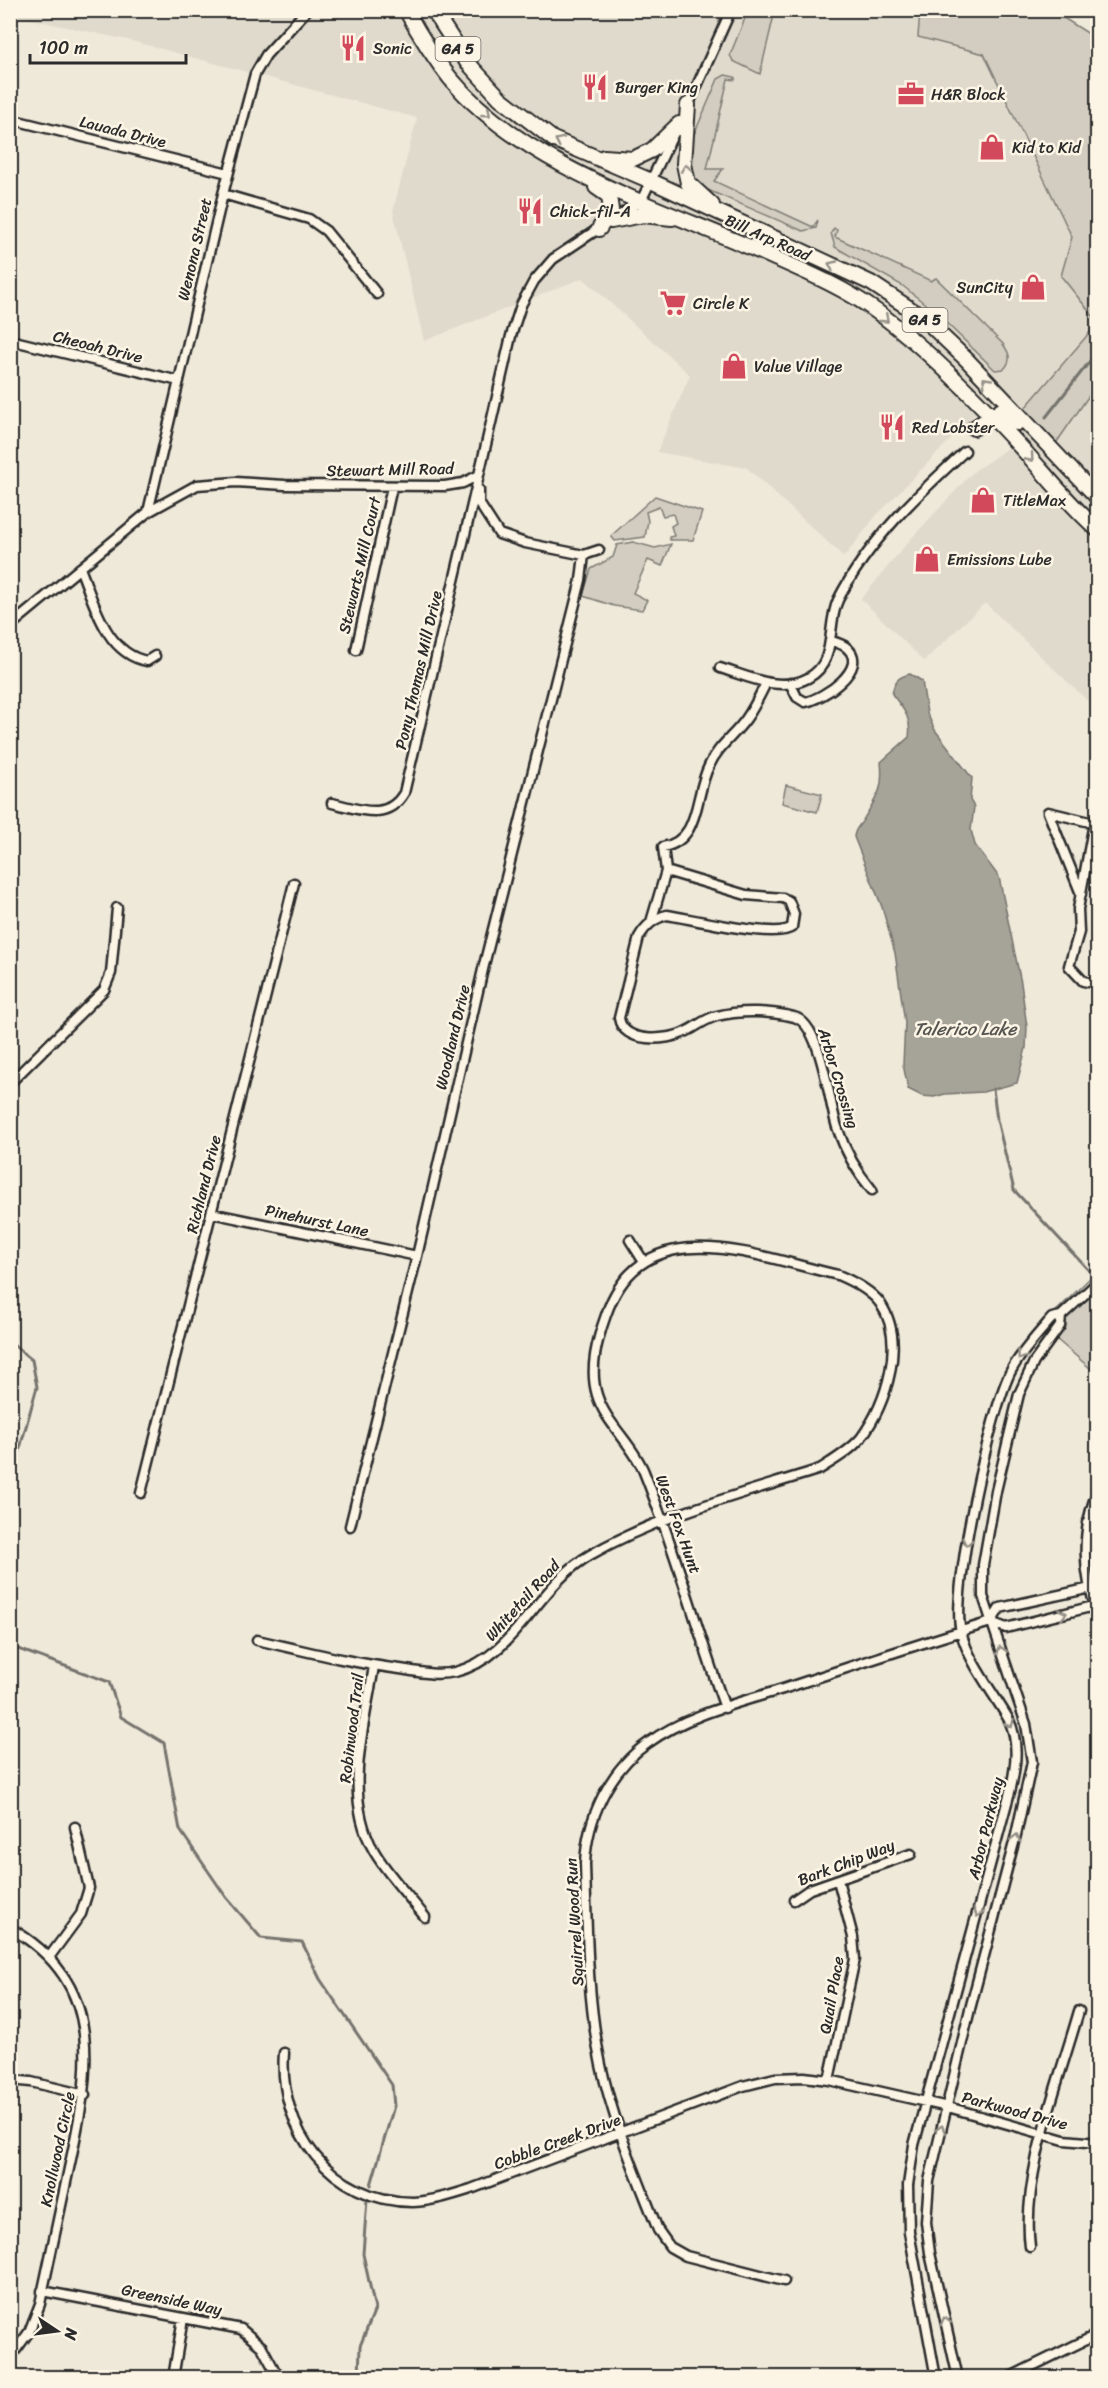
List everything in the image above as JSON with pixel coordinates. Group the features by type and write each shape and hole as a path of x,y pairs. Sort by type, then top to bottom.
{"main road":[{"name":"Bill Arp Road","path":"406,10 432,53 469,98 514,136 553,160 829,283 876,311 930,358 989,416 1028,455 1065,501 1098,530"},
{"name":"Bill Arp Road","path":"433,10 467,62 500,98 553,139 651,181 872,283 921,316 1098,498"},
{"path":"688,105 684,164 688,183 720,213"},
{"path":"594,157 633,159 652,150 679,124"},
{"path":"553,160 609,196 611,210 599,229"},
{"path":"611,221 643,215 688,220"},
{"path":"974,428 989,416 1000,411 1008,414 1024,429 1041,438"}],"street":[{"name":"Wenona Street","path":"148,512 228,173 255,74 266,55 307,10"},
{"path":"599,550 584,555 525,543 500,534 479,503 479,475 511,336 521,305 534,281 553,259 642,201 731,10"},
{"name":"Lauada Drive","path":"10,119 228,173"},
{"path":"223,194 309,219 326,231 377,294"},
{"name":"Cheoah Drive","path":"10,340 179,381"},
{"path":"720,668 766,683 790,683 805,680 820,669 826,659 836,606 852,574 892,522 965,451"},
{"name":"Stewart Mill Road","path":"11,624 148,512 197,485 236,482 392,487 445,486 463,483 479,475"},
{"name":"Pony Thomas Mill Drive","path":"332,803 367,811 385,811 393,807 405,793 479,475"},
{"name":"Stewarts Mill Court","path":"356,650 392,487"},
{"name":"Woodland Drive","path":"350,1526 417,1256 484,966 581,580 584,555"},
{"path":"80,568 101,620 118,648 133,659 147,661 155,656"},
{"path":"790,683 797,698 805,702 831,691 842,682 852,664 851,652 846,647 830,640"},
{"path":"651,921 666,871 663,847 676,845 686,837 708,768 717,751 745,720 766,683"},
{"path":"1081,894 1048,812 1094,823 1081,894 1078,909 1079,932 1069,966 1083,981 1098,984"},
{"path":"651,921 667,915 725,926 787,931 792,927 793,907 789,900 783,897 746,895 666,871"},
{"name":"Richland Drive","path":"141,1493 294,883"},
{"path":"10,1083 104,990 111,973 117,908"},
{"name":"Arbor Crossing","path":"651,921 639,937 626,986 619,1018 623,1031 647,1037 668,1038 686,1032 702,1021 734,1013 765,1013 802,1020 808,1025 816,1045 842,1139 856,1171 872,1190"},
{"name":"Pinehurst Lane","path":"211,1213 417,1256"},
{"path":"630,1240 644,1262"},
{"name":"West Fox Hunt","path":"725,1708 643,1469 632,1449 605,1413 597,1396 593,1378 595,1359 610,1302 620,1285 644,1262 660,1252 686,1247 712,1247 838,1275 852,1281 879,1302 886,1315 891,1337 892,1362"},
{"name":"Arbor Parkway","path":"936,2378 909,2222 908,2186 914,2145 997,1846 1015,1769 1013,1731 966,1647 960,1631 959,1606 967,1542 1004,1388 1012,1370 1052,1318 1061,1316 1098,1282"},
{"name":"Arbor Parkway","path":"958,2378 934,2280 926,2222 929,2181 970,2009 1016,1835 1032,1762 1026,1724 983,1596 983,1565 1004,1452 1022,1387 1034,1362 1060,1326 1061,1316"},
{"name":"Whitetail Road","path":"258,1640 374,1666 438,1675 477,1665 496,1652 556,1580 573,1565 620,1539 662,1521 820,1469 843,1455 860,1440 874,1417 883,1396 892,1362"},
{"path":"1090,1588 1000,1608 991,1622 1006,1628 1096,1609 1085,1554 1088,1523 1098,1490"},
{"path":"1088,1523 1098,1533"},
{"name":"Squirrel Wood Run","path":"784,2281 686,2256 670,2247 658,2230 622,2134 601,2063 586,1908 586,1844 600,1801 617,1774 646,1743 673,1727 991,1622"},
{"name":"Robinwood Trail","path":"374,1666 358,1770 358,1807 374,1850 425,1917"},
{"path":"50,1956 81,1914 89,1888 75,1827"},
{"name":"Bark Chip Way","path":"794,1900 810,1889 911,1854"},
{"name":"Quail Place","path":"829,2080 855,1959 853,1937 838,1880"},
{"name":"Knollwood Circle","path":"10,1928 50,1956 75,1995 83,2025 86,2049 85,2095 42,2290 29,2332 10,2358"},
{"path":"1030,2247 1027,2225 1034,2165 1079,2011"},
{"name":"Cobble Creek Drive","path":"284,2053 283,2068 289,2111 306,2144 317,2158 347,2183 392,2200 440,2199 622,2134 743,2086 765,2081 804,2077 829,2080 926,2103"},
{"path":"10,2080 85,2095"},
{"name":"Parkwood Drive","path":"926,2103 1065,2140 1098,2143"},
{"name":"Greenside Way","path":"42,2290 242,2329 262,2347 273,2374"},
{"path":"173,2378 183,2318"},
{"path":"1008,2378 1098,2334"},
{"path":"273,2374 285,2378"}],"shaded area":[{"path":"11,10 920,11 919,37 984,54 1072,237 1061,276 1097,321 1052,449 1097,384 1097,710 985,603 924,661 861,599 909,541 973,472 1015,443 981,408 876,516 844,557 747,468 657,452 690,375 583,278 424,341 393,211 417,118 132,41 11,15"},
{"path":"1051,10 1097,39 1097,321 1061,276 1072,237 984,54 918,37 920,11"},
{"path":"748,11 775,11 760,74 733,61 730,55"},
{"path":"725,75 735,77 735,80 728,79 707,169 723,169 714,181 813,227 818,220 816,228 803,231 701,187 694,178 688,163 689,146 718,79"},
{"path":"834,228 837,230 835,237 931,281 936,278 1003,344 1009,357 1004,369 995,370 935,312 903,286 835,247 831,233"},
{"path":"1097,324 1097,384 1052,449 1019,415"},
{"path":"655,496 702,512 693,540 670,540 669,537 674,536 671,526 676,523 673,514 663,516 659,507 646,512 648,521 645,537 615,541 611,536"},
{"path":"633,542 655,548 671,544 662,566 648,560 633,593 647,600 642,610 614,606 583,596 591,569 613,557 617,545"},
{"path":"786,785 822,794 817,812 782,803"},
{"path":"1097,1271 1097,1374 1041,1326"}],"water":[{"name":"Talerico Lake","path":"910,674 922,681 927,713 935,730 972,778 970,800 974,807 971,830 975,845 999,877 1021,983 1027,1027 1026,1048 1017,1083 983,1092 945,1094 934,1097 922,1096 908,1089 903,1064 905,1023 895,953 882,907 854,837 878,793 881,762 909,737 908,719 892,694 897,680"}],"waterway":[{"path":"1046,417 1098,351"},
{"path":"993,1089 997,1120 1014,1190 1093,1275"},
{"path":"10,1342 32,1360 37,1387 10,1484"},
{"path":"10,1646 109,1682 121,1717 164,1743 180,1830 226,1897 261,1938 302,1942 320,1979 392,2085 394,2106 371,2185"},
{"path":"359,2378 360,2346 375,2309 363,2254 367,2199"}],"place":[{"name":"Sonic","path":"353,48"},
{"name":"Burger King","path":"595,87"},
{"name":"H&R Block","path":"911,94"},
{"name":"Kid to Kid","path":"992,147"},
{"name":"Chick-fil-A","path":"530,211"},
{"name":"SunCity","path":"1033,287"},
{"name":"Circle K","path":"673,303"},
{"name":"Value Village","path":"734,366"},
{"name":"Red Lobster","path":"892,427"},
{"name":"TitleMax","path":"983,500"},
{"name":"Emissions Lube","path":"927,559"}]}
